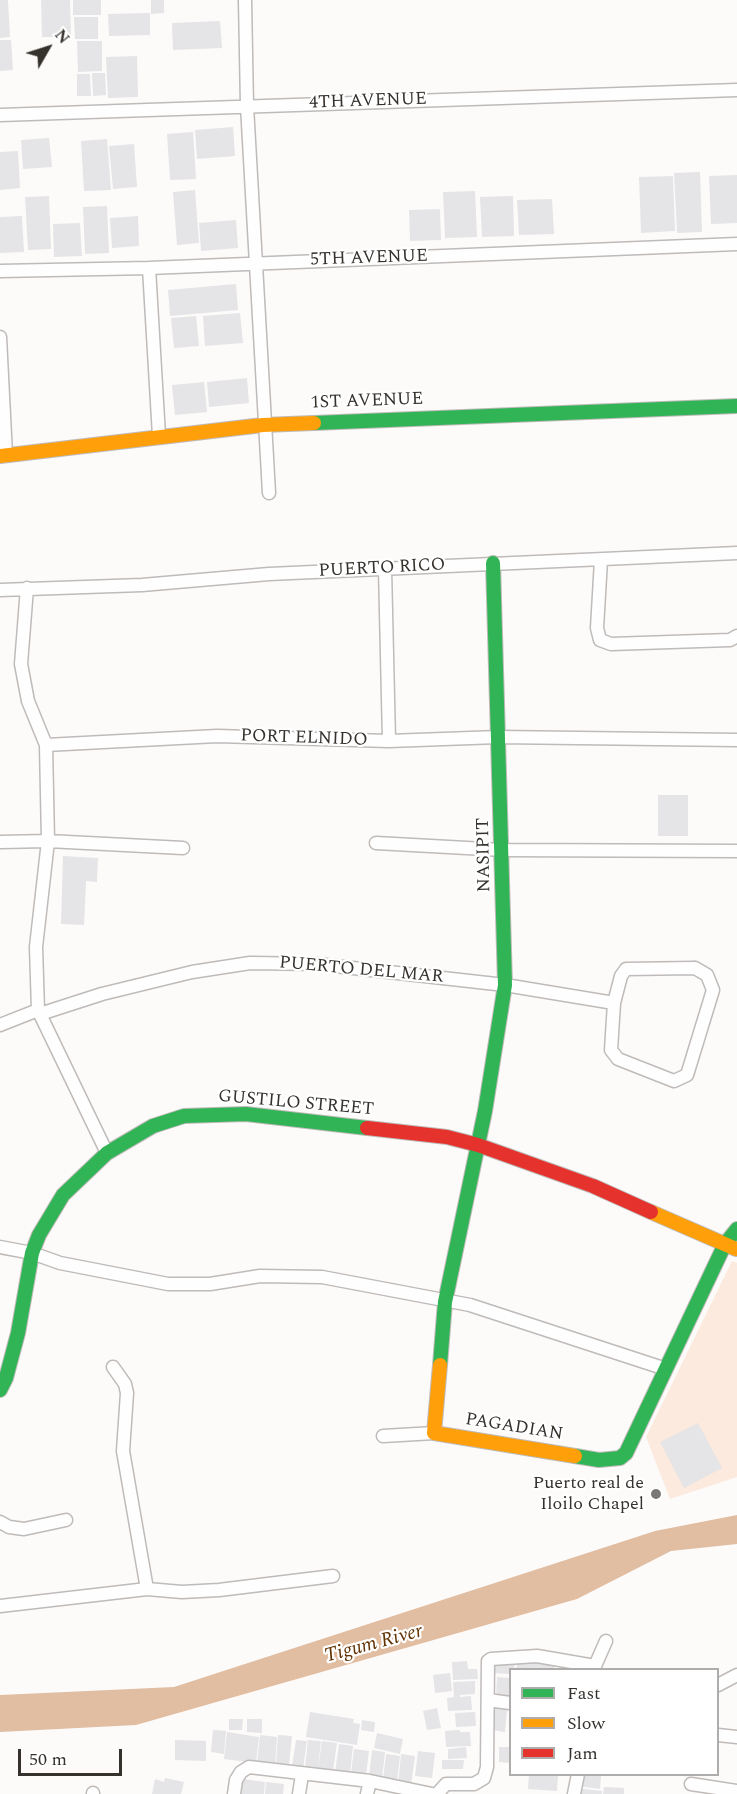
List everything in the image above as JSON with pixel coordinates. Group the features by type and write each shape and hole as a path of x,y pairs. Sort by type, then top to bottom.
{"street":[{"path":"245,0 247,106 263,425 269,493"},
{"name":"4TH AVENUE","path":"0,115 737,90"},
{"name":"5TH AVENUE","path":"0,271 149,268 737,244"},
{"path":"149,268 159,436"},
{"path":"0,337 3,456"},
{"name":"1ST AVENUE","path":"3,456 263,425 737,406"},
{"name":"PUERTO RICO","path":"0,590 142,585 268,574 737,553"},
{"path":"601,560 597,628 600,640 611,644 623,644 730,640 737,636"},
{"name":"NASIPIT","path":"478,1145 505,985 503,850 493,563"},
{"name":"PORT ELNIDO","path":"46,745 217,736 389,741 385,569"},
{"path":"27,588 21,664 28,701 46,745 48,841 36,947 39,1012 107,1153"},
{"path":"389,741 498,737 737,740"},
{"path":"0,842 48,841 183,848"},
{"path":"376,843 503,850 737,851"},
{"name":"PUERTO DEL MAR","path":"0,1025 113,991 192,972 250,963 317,964 505,985 614,1003"},
{"path":"695,968 707,975 713,990 687,1075 674,1081 618,1059 611,1050 614,1003 621,976 626,969 695,968"},
{"name":"GUSTILO STREET","path":"2,1381 18,1333 32,1253 39,1234 63,1195 107,1153 153,1126 184,1116 246,1114 447,1137 478,1145 593,1186 731,1247"},
{"path":"383,1436 434,1433 445,1302 478,1145"},
{"name":"PAGADIAN","path":"434,1433 612,1461 626,1453 666,1369 731,1247 737,1229"},
{"path":"0,1247 32,1253 60,1263 168,1284 210,1284 260,1276 322,1277 470,1305 666,1369"},
{"path":"113,1367 125,1384 127,1393 123,1451 147,1589"},
{"path":"0,1522 9,1527 24,1529 66,1521"},
{"path":"0,1606 147,1589 182,1593 333,1576"},
{"path":"234,1794 236,1780 241,1772 249,1767 368,1788 434,1794 446,1784 474,1784 484,1778 487,1767 488,1661 537,1656 595,1668 606,1641"},
{"path":"719,1684 737,1675"},
{"path":"488,1701 509,1702"},
{"path":"719,1735 737,1737"},
{"path":"299,1794 302,1775"},
{"path":"574,1794 578,1776"},
{"path":"691,1784 737,1791"}],"shaded area":[{"path":"732,1261 737,1263 737,1477 670,1499 646,1437"}],"water":[{"name":"Tigum River","path":"737,1515 737,1544 671,1551 577,1599 136,1725 0,1732 0,1695 174,1687 655,1531"}],"building":[{"path":"0,0 8,0 10,37 0,38"},
{"path":"41,0 70,0 71,37 42,37"},
{"path":"73,0 101,0 101,15 73,15"},
{"path":"151,0 164,0 164,13 151,14"},
{"path":"150,13 150,35 109,36 108,14"},
{"path":"74,17 98,17 98,39 75,39"},
{"path":"220,21 222,48 173,50 172,23"},
{"path":"0,40 11,40 13,70 0,71"},
{"path":"77,41 102,41 102,71 78,72"},
{"path":"137,56 138,97 108,98 106,57"},
{"path":"92,73 105,73 106,95 93,96"},
{"path":"77,74 90,74 91,96 77,96"},
{"path":"233,127 235,156 197,159 195,130"},
{"path":"193,132 196,179 170,180 167,134"},
{"path":"49,138 52,167 23,169 21,140"},
{"path":"107,139 111,190 84,191 81,141"},
{"path":"134,144 137,187 113,189 109,146"},
{"path":"18,151 20,188 0,190 0,152"},
{"path":"700,172 702,232 677,233 674,173"},
{"path":"737,175 737,223 711,224 709,176"},
{"path":"673,176 675,231 641,233 639,177"},
{"path":"195,190 199,243 177,245 173,192"},
{"path":"475,191 477,237 445,238 443,192"},
{"path":"49,196 51,249 28,250 25,197"},
{"path":"513,196 514,236 482,237 480,197"},
{"path":"552,199 554,234 519,235 517,200"},
{"path":"107,206 109,253 85,254 83,207"},
{"path":"440,209 441,240 410,241 409,210"},
{"path":"22,216 24,252 0,253 0,217"},
{"path":"138,216 139,246 112,248 110,218"},
{"path":"236,220 238,248 201,251 199,223"},
{"path":"80,223 82,256 54,257 53,224"},
{"path":"236,284 238,310 170,316 168,290"},
{"path":"240,313 243,343 205,346 203,316"},
{"path":"196,316 199,346 174,348 171,318"},
{"path":"247,378 249,403 209,407 207,382"},
{"path":"204,382 207,412 175,415 172,385"},
{"path":"658,795 688,795 688,836 658,836"},
{"path":"63,856 98,858 97,882 86,881 84,925 61,924"},
{"path":"698,1423 722,1468 684,1488 660,1442"},
{"path":"518,1658 555,1662 554,1668 516,1668"},
{"path":"492,1660 515,1662 514,1668 509,1668 509,1674 491,1673"},
{"path":"467,1661 468,1669 477,1669 478,1679 453,1680 452,1662"},
{"path":"450,1673 452,1691 435,1693 433,1675"},
{"path":"497,1677 509,1678 509,1698 496,1697"},
{"path":"475,1681 475,1694 460,1695 460,1697 471,1696 472,1710 448,1711 447,1698 454,1697 453,1682"},
{"path":"437,1708 441,1728 427,1730 423,1711"},
{"path":"494,1708 507,1709 505,1732 492,1730"},
{"path":"310,1712 354,1719 353,1723 360,1724 357,1745 306,1737"},
{"path":"475,1712 476,1726 456,1727 455,1713"},
{"path":"229,1719 243,1719 242,1730 229,1730"},
{"path":"247,1719 262,1719 262,1733 247,1732"},
{"path":"362,1720 375,1722 374,1732 361,1730"},
{"path":"213,1730 226,1731 224,1754 211,1752"},
{"path":"460,1730 460,1732 470,1732 471,1746 446,1747 445,1731"},
{"path":"227,1732 259,1737 256,1763 224,1759"},
{"path":"377,1733 403,1739 400,1754 374,1748"},
{"path":"260,1735 277,1737 275,1766 257,1764"},
{"path":"278,1735 292,1736 289,1765 276,1764"},
{"path":"175,1740 206,1741 206,1761 175,1760"},
{"path":"296,1740 307,1741 303,1769 292,1767"},
{"path":"308,1740 321,1741 318,1768 305,1767"},
{"path":"322,1741 337,1743 333,1771 318,1769"},
{"path":"339,1744 353,1746 350,1774 335,1772"},
{"path":"466,1747 467,1758 448,1759 448,1749"},
{"path":"499,1747 509,1747 509,1763 499,1762"},
{"path":"354,1749 369,1751 366,1775 351,1773"},
{"path":"372,1750 385,1752 382,1779 369,1777"},
{"path":"418,1751 435,1753 432,1778 415,1776"},
{"path":"386,1754 400,1756 397,1782 383,1780"},
{"path":"401,1754 415,1756 411,1786 398,1785"},
{"path":"442,1760 464,1760 463,1769 442,1769"},
{"path":"529,1776 558,1776 557,1791 528,1789"},
{"path":"578,1776 601,1776 600,1789 577,1786"},
{"path":"165,1778 184,1782 181,1794 152,1794 155,1779 164,1782"},
{"path":"243,1779 265,1782 264,1794 241,1794"},
{"path":"266,1782 284,1784 283,1794 265,1794"},
{"path":"604,1787 624,1788 624,1794 603,1794"},
{"path":"576,1788 602,1791 602,1794 575,1794"}],"traffic: fast":[{"path":"314,423 737,406"},
{"path":"440,1365 445,1302 485,1111 505,985 493,563"},
{"path":"0,1390 6,1378 18,1333 32,1253 39,1235 63,1195 107,1153 153,1126 184,1116 246,1114 367,1128"},
{"path":"575,1456 599,1460 620,1458 626,1453 725,1244 737,1229"}],"traffic: slow":[{"path":"0,456 263,425 314,423"},
{"path":"651,1212 736,1249"},
{"path":"440,1365 434,1433 575,1456"}],"traffic: jam":[{"path":"367,1128 447,1137 478,1145 593,1186 651,1212"}],"place":[{"name":"Puerto real de Iloilo Chapel","path":"656,1494"}]}
